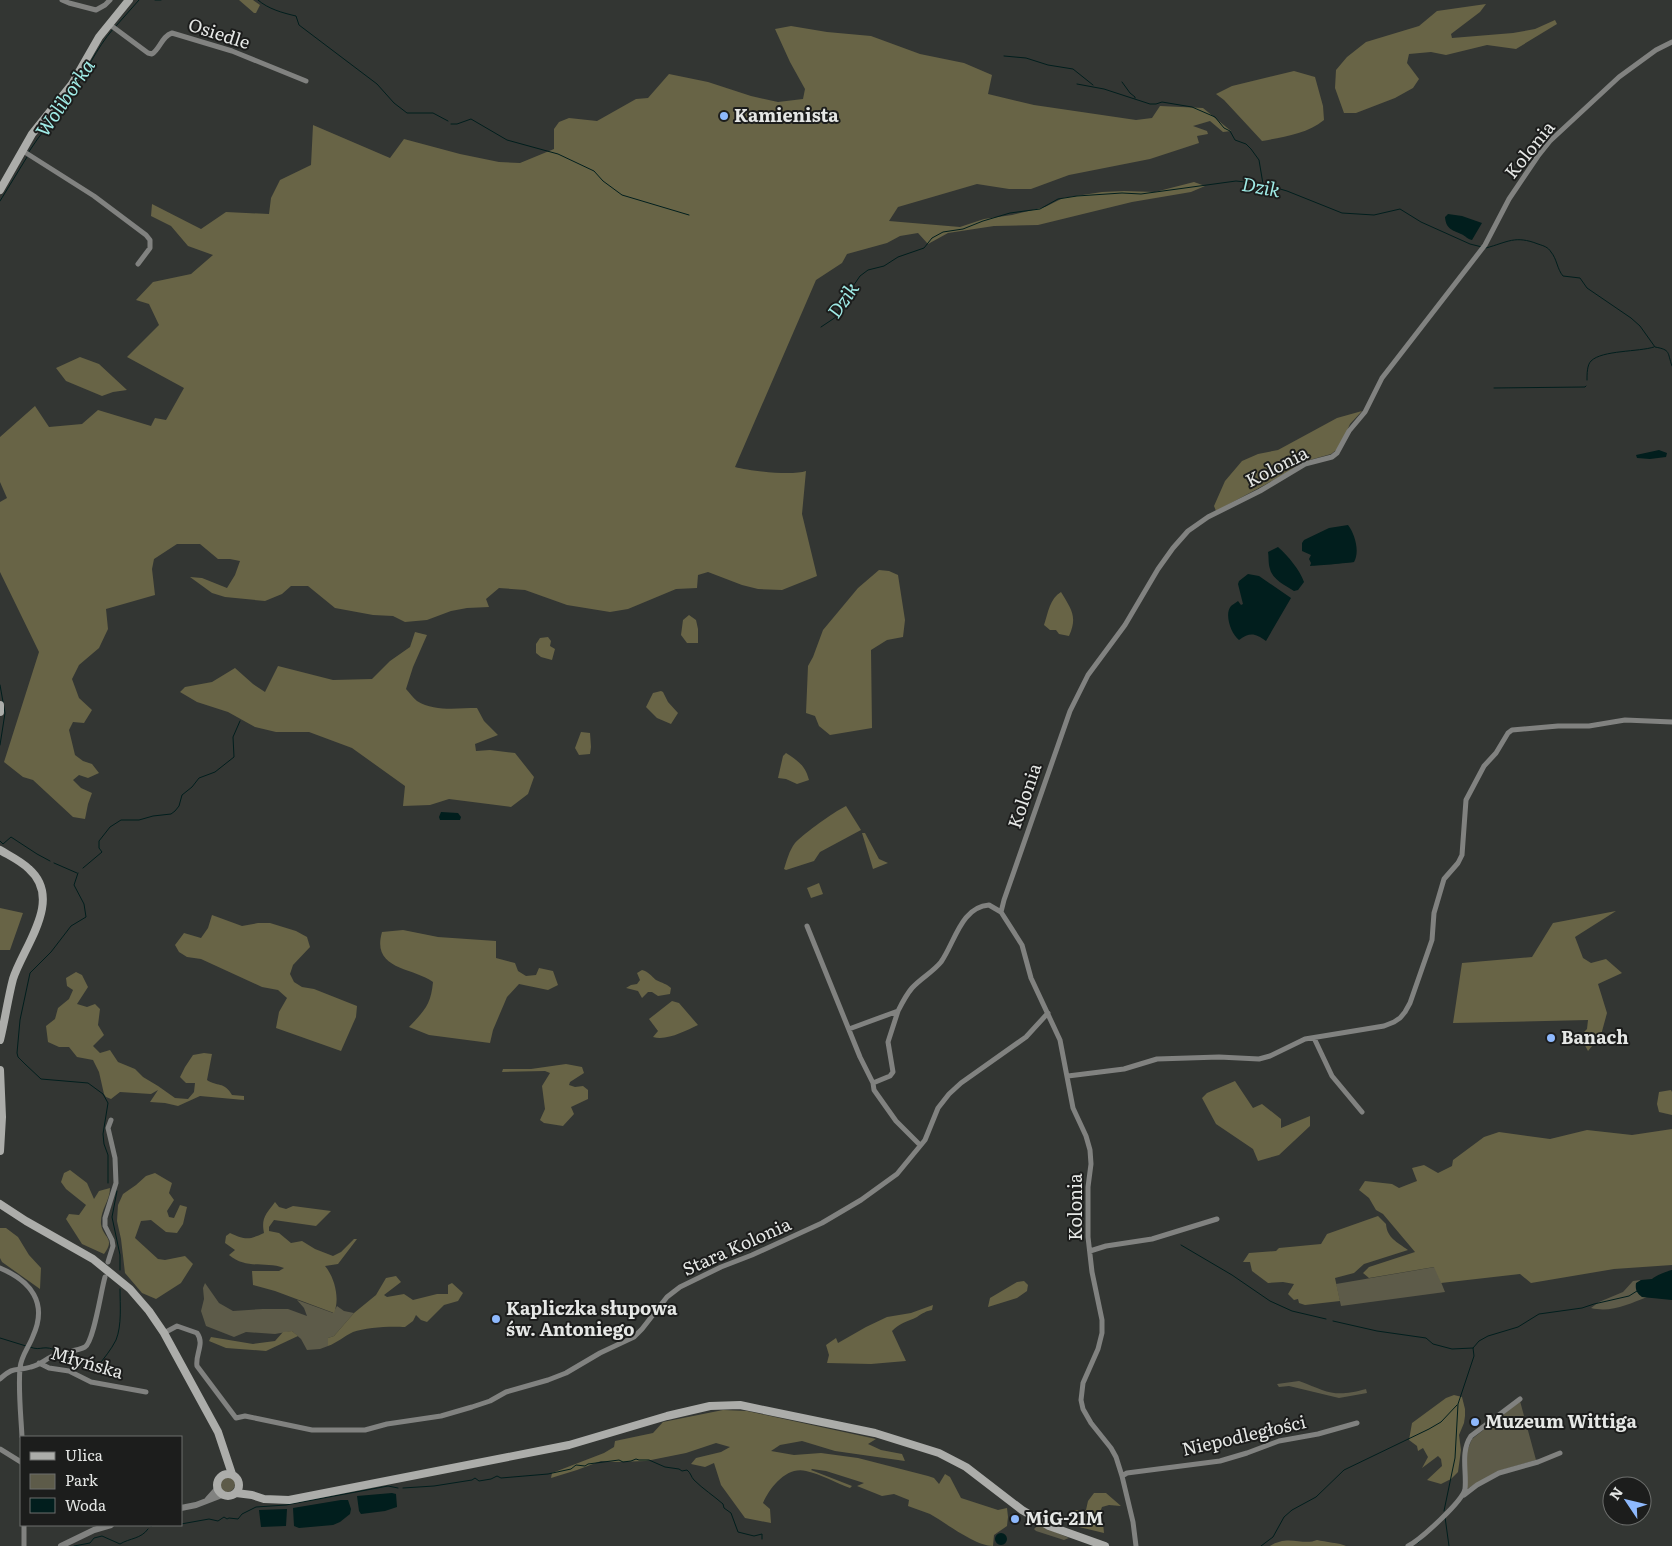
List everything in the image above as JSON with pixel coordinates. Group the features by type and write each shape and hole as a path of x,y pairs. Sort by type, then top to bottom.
{"main road":[{"path":"0,190 26,152 38,126 72,84 89,53 113,26 128,0"},
{"path":"0,705 0,712"},
{"path":"0,850 31,871 40,883 42,897 40,917 13,979 0,1040"},
{"path":"0,1070 2,1107 0,1151"},
{"path":"0,1204 83,1252 112,1273 150,1311 218,1432 228,1474"},
{"path":"0,1209 26,1220"},
{"path":"228,1474 218,1479 220,1492 231,1496 236,1493 264,1499 289,1500 569,1445 667,1416 710,1406 740,1405 875,1433 939,1453 966,1467 1022,1510 1049,1526 1105,1546"},
{"path":"228,1474 237,1478 239,1484 252,1495"},
{"path":"236,1493 239,1484"}],"street":[{"path":"62,0 96,10 110,0"},
{"name":"Osiedle","path":"113,26 152,54 168,35 172,33 241,55 306,80"},
{"name":"Kolonia","path":"1001,912 1044,782 1070,711 1088,675 1125,624 1158,569 1181,539 1200,522 1260,491 1306,464 1332,457 1337,453 1348,431 1365,412 1376,386 1483,247 1518,184 1550,141 1618,77 1656,50 1672,42"},
{"path":"26,152 94,196 146,235 150,240 150,248 138,264"},
{"path":"1068,1076 1124,1069 1157,1059 1219,1057 1259,1059 1270,1056 1305,1039 1384,1026 1394,1022 1405,1012 1418,981 1432,940 1434,913 1444,878 1458,863 1462,855 1466,800 1476,778 1496,753 1508,733 1512,730 1528,728 1589,726 1626,720 1672,722"},
{"name":"Kolonia","path":"898,1011 913,987 940,962 969,914 976,909 989,905 1001,912 1022,945 1031,978 1060,1040 1073,1108 1086,1136 1090,1150 1091,1164 1088,1187 1090,1251 1092,1272 1102,1320 1102,1333 1098,1349 1083,1383 1081,1400 1083,1410 1090,1423 1111,1448 1122,1476"},
{"path":"807,926 873,1083 874,1090 896,1121 920,1145"},
{"path":"849,1029 898,1011"},
{"path":"873,1083 892,1074 888,1042 898,1011"},
{"name":"Stara Kolonia","path":"164,1333 178,1326 191,1330 199,1336 201,1343 197,1362 199,1370 236,1418 245,1416 312,1430 364,1430 441,1416 490,1401 506,1392 548,1380 600,1353 622,1344 634,1337 663,1302 680,1287 721,1267 790,1239 861,1200 897,1174 928,1133 938,1108 949,1094 961,1083 1026,1037 1048,1013"},
{"path":"1314,1038 1332,1076 1362,1112"},
{"path":"108,1262 113,1246 105,1226 105,1218 116,1183 114,1158 108,1128 111,1120"},
{"path":"1090,1251 1106,1246 1152,1239 1217,1219"},
{"path":"0,1268 12,1273 33,1291 39,1308 37,1323 20,1368 22,1436"},
{"path":"39,1363 57,1354 83,1348 89,1342 105,1277"},
{"name":"Młyńska","path":"0,1379 11,1370 30,1368 39,1363 46,1367 69,1371 91,1382 146,1392"},
{"path":"1461,1497 1465,1486 1465,1459 1468,1439 1520,1399"},
{"name":"Niepodległości","path":"1122,1476 1127,1473 1226,1460 1278,1441 1318,1434 1357,1423"},
{"path":"0,1449 20,1461"},
{"path":"1408,1546 1428,1531 1461,1497 1477,1485 1499,1473 1538,1462 1560,1453"},
{"path":"1122,1476 1133,1522 1136,1546"},
{"path":"182,1508 205,1502 220,1492"},
{"path":"24,1526 24,1546"},
{"path":"61,1546 94,1530 108,1526"}],"green space":[{"path":"1435,1267 1445,1292 1341,1306 1336,1284"},
{"path":"1641,1280 1637,1283 1642,1297 1647,1297 1613,1309 1591,1308 1599,1302 1623,1292 1633,1281"},
{"path":"205,1283 219,1303 233,1311 288,1309 307,1316 304,1308 297,1300 333,1313 337,1306 344,1311 354,1313 334,1336 328,1338 328,1346 320,1349 307,1350 301,1339 292,1331 275,1334 246,1332 234,1337 206,1326 201,1311"},
{"path":"1299,1381 1331,1392 1346,1393 1366,1389 1367,1393 1339,1398 1289,1386 1279,1387 1277,1384"},
{"path":"1520,1401 1536,1460 1498,1471 1467,1489 1467,1451 1472,1439"},
{"path":"224,1476 230,1476 235,1481 233,1490 224,1492 219,1487 219,1481"},
{"path":"1037,1526 1069,1538 1064,1540 1036,1531 1034,1529"}],"shaded area":[{"path":"239,0 253,0 260,5 256,13 254,13"},
{"path":"1486,4 1480,12 1451,34 1452,38 1513,33 1535,29 1555,20 1557,24 1516,49 1487,45 1446,55 1431,52 1409,54 1407,63 1419,79 1413,88 1395,98 1356,113 1344,113 1335,88 1336,70 1347,57 1366,42 1419,26 1437,11"},
{"path":"791,26 871,36 920,54 964,63 992,75 988,94 1034,105 1136,120 1152,118 1160,106 1203,108 1231,131 1223,132 1210,121 1193,126 1207,131 1208,134 1197,136 1199,143 1150,159 1069,175 1031,189 1009,189 977,184 898,207 889,221 960,227 984,219 1045,207 1063,198 1102,192 1155,192 1194,182 1205,186 1191,192 1132,202 1038,225 994,226 948,233 928,244 918,233 900,236 887,243 847,254 842,263 816,280 735,467 781,473 806,471 802,514 817,576 782,590 758,589 708,572 698,575 697,588 676,589 628,609 610,612 567,605 525,590 499,588 486,599 489,607 467,608 451,611 427,620 405,622 393,616 373,615 335,608 308,586 291,586 282,594 265,601 225,597 212,593 190,577 202,578 227,588 235,575 240,561 218,559 200,544 177,544 154,559 152,569 155,595 106,609 108,629 99,648 79,665 72,679 79,698 92,710 84,723 73,722 69,730 75,755 83,761 92,764 99,773 88,778 79,775 73,780 81,788 92,793 85,819 73,817 33,780 23,777 4,762 39,652 0,572 0,502 7,498 0,482 0,437 35,406 49,427 82,424 98,410 151,426 155,418 166,420 184,388 127,357 159,325 149,304 136,300 153,282 191,274 213,255 188,246 171,226 151,216 152,204 201,229 226,212 269,214 271,198 280,180 311,165 313,125 390,158 404,139 460,154 499,162 520,163 554,149 554,129 559,122 569,118 597,121 636,99 648,98 669,74 708,82 751,96 778,102 803,99 805,89 775,29"},
{"path":"1294,71 1315,77 1323,106 1324,120 1310,129 1295,134 1262,141 1224,100 1216,94 1232,86"},
{"path":"80,357 99,364 127,390 102,396 66,381 56,368"},
{"path":"1362,411 1350,424 1339,448 1331,454 1306,461 1216,511 1214,506 1225,481 1242,461 1258,454 1278,450 1337,418"},
{"path":"879,570 889,571 898,575 905,620 903,637 887,640 871,650 872,728 830,735 819,726 815,716 806,713 808,666 823,630 858,588"},
{"path":"1061,592 1073,618 1069,636 1059,634 1056,630 1050,630 1044,625 1054,598"},
{"path":"689,615 696,620 698,643 687,643 681,635 683,620"},
{"path":"415,632 427,635 406,689 417,701 431,707 447,709 477,708 484,721 498,735 475,744 476,751 490,750 515,753 534,777 528,794 511,807 449,799 430,805 403,806 405,786 352,748 309,732 276,732 255,727 228,712 197,702 180,692 185,687 212,682 235,668 265,692 278,666 333,680 372,679 390,661 410,647"},
{"path":"548,637 551,641 550,646 555,649 552,660 541,657 536,653 536,644 540,638"},
{"path":"661,691 678,713 671,724 657,718 646,707 653,693"},
{"path":"581,732 590,733 590,754 579,755 575,748"},
{"path":"786,753 800,764 809,780 797,784 778,778 783,756"},
{"path":"846,806 861,830 820,852 814,861 784,869 795,843 819,823"},
{"path":"862,833 865,833 879,859 888,863 873,869"},
{"path":"819,883 823,894 811,898 807,888"},
{"path":"0,908 23,913 10,950 0,950"},
{"path":"1616,911 1575,937 1583,958 1591,963 1606,959 1622,973 1598,984 1607,1013 1601,1035 1588,1051 1580,1036 1587,1029 1588,1020 1453,1023 1462,963 1532,957 1553,923"},
{"path":"212,915 242,926 270,923 296,931 307,937 310,947 293,965 290,974 294,982 302,987 314,989 357,1006 356,1017 341,1051 276,1028 279,1012 287,998 278,990 262,987 201,959 187,957 179,952 175,945 184,933 201,938 208,928"},
{"path":"403,930 438,937 496,941 496,958 515,963 518,971 526,976 536,975 539,968 553,971 558,985 548,990 519,984 507,997 493,1030 490,1043 429,1035 409,1027 426,1007 431,996 433,982 396,966 382,954 380,944 382,932"},
{"path":"642,970 671,988 670,994 658,996 648,992 642,998 638,991 626,988 637,984 640,980 637,973"},
{"path":"76,972 82,975 88,987 77,1004 87,1007 95,1004 100,1009 98,1025 104,1035 93,1046 100,1053 110,1050 118,1062 135,1069 143,1077 175,1098 188,1099 194,1092 195,1083 186,1083 180,1077 185,1067 193,1055 212,1054 207,1080 223,1086 232,1095 244,1096 244,1100 200,1096 178,1106 150,1102 158,1090 151,1094 120,1092 111,1099 106,1097 99,1072 93,1060 77,1057 69,1047 59,1047 48,1042 46,1026 55,1019 58,1008 69,999 73,990 67,986 66,978"},
{"path":"672,1001 679,1003 698,1025 670,1037 653,1037 658,1031 649,1019"},
{"path":"566,1064 582,1067 584,1073 570,1082 569,1085 575,1087 583,1086 588,1090 588,1099 571,1107 574,1114 563,1126 544,1123 540,1120 545,1109 542,1086 550,1073 545,1071 502,1072 503,1069 531,1069"},
{"path":"1235,1081 1253,1108 1262,1104 1281,1119 1281,1128 1310,1116 1310,1126 1279,1155 1258,1161 1253,1149 1216,1124 1202,1098 1207,1093"},
{"path":"1671,1090 1672,1115 1659,1112 1657,1104 1659,1092"},
{"path":"1672,1129 1672,1265 1614,1269 1531,1283 1520,1274 1441,1283 1434,1267 1369,1278 1363,1273 1369,1267 1415,1252 1383,1214 1376,1210 1369,1198 1359,1190 1365,1181 1392,1184 1399,1188 1417,1181 1412,1168 1424,1165 1438,1173 1452,1166 1453,1160 1484,1137 1499,1132 1550,1139 1587,1130 1632,1135"},
{"path":"70,1170 87,1183 94,1199 99,1191 110,1188 101,1219 102,1229 109,1241 104,1254 82,1244 66,1219 69,1214 79,1215 86,1205 66,1189 61,1182 64,1173"},
{"path":"155,1173 172,1183 169,1193 174,1200 167,1211 169,1217 174,1218 180,1205 187,1207 183,1224 177,1233 166,1232 151,1220 141,1221 135,1238 158,1259 165,1260 185,1256 193,1264 181,1283 156,1299 142,1293 125,1273 117,1221 118,1205 123,1194 146,1176"},
{"path":"275,1202 279,1207 286,1209 293,1206 331,1211 316,1226 274,1220 269,1227 269,1231 279,1233 291,1243 302,1241 315,1249 333,1256 341,1252 354,1239 357,1239 338,1264 325,1266 336,1289 337,1301 334,1313 275,1291 253,1285 252,1271 279,1271 284,1268 249,1264 236,1260 229,1255 235,1250 225,1243 226,1236 230,1233 247,1238 264,1233 264,1220"},
{"path":"1378,1216 1386,1224 1390,1236 1408,1250 1364,1264 1354,1273 1335,1278 1340,1301 1305,1305 1299,1303 1298,1299 1294,1300 1288,1294 1294,1284 1283,1282 1268,1283 1252,1271 1250,1262 1243,1262 1249,1253 1321,1244 1327,1234"},
{"path":"0,1228 6,1228 18,1237 29,1255 41,1268 40,1289 2,1262 0,1258"},
{"path":"396,1276 401,1282 384,1295 387,1297 404,1294 413,1300 437,1294 448,1294 448,1285 452,1283 463,1293 458,1301 444,1305 427,1322 421,1320 416,1315 413,1321 405,1327 379,1327 358,1330 328,1346 328,1338 334,1336 354,1313 376,1295 386,1278"},
{"path":"1024,1281 1028,1285 1027,1291 1017,1298 988,1307 990,1298 1017,1282"},
{"path":"933,1305 932,1310 901,1324 892,1331 906,1361 871,1364 827,1363 829,1355 826,1345 836,1338 838,1343 887,1317 911,1313"},
{"path":"292,1331 298,1336 266,1351 226,1348 209,1341 211,1337 253,1344 275,1341 283,1332"},
{"path":"1454,1395 1462,1397 1465,1409 1464,1423 1459,1435 1461,1450 1458,1472 1451,1479 1441,1484 1427,1480 1442,1466 1441,1459 1438,1456 1422,1468 1428,1457 1423,1448 1418,1451 1417,1446 1409,1440 1412,1423 1446,1398"},
{"path":"723,1410 747,1411 876,1439 868,1444 881,1450 902,1454 905,1461 835,1451 802,1441 780,1445 771,1451 794,1455 821,1453 858,1458 928,1476 934,1478 939,1484 945,1474 950,1477 961,1498 998,1510 1007,1508 1007,1526 994,1535 993,1546 986,1545 969,1538 930,1514 908,1506 909,1500 894,1494 882,1496 857,1486 864,1483 826,1471 812,1469 852,1486 850,1488 806,1471 792,1472 780,1479 763,1503 770,1509 771,1523 745,1518 721,1485 714,1463 705,1467 691,1464 696,1458 721,1452 730,1447 716,1443 686,1453 646,1461 601,1461 551,1478 552,1473 604,1453 614,1447 615,1441 653,1433 663,1422"},
{"path":"1094,1493 1106,1493 1121,1506 1109,1505 1102,1507 1099,1515 1103,1523 1104,1533 1075,1526 1072,1510 1086,1510 1088,1501"},
{"path":"1289,1540 1306,1542 1317,1540 1346,1546 1270,1546"}],"water":[{"path":"1448,214 1462,216 1482,223 1472,240 1448,227 1445,217"},
{"path":"1659,450 1667,453 1666,457 1650,459 1637,458 1636,455"},
{"path":"1348,525 1356,543 1357,553 1354,562 1310,566 1309,559 1311,555 1302,551 1304,540 1329,528"},
{"path":"1278,547 1293,563 1302,577 1304,582 1298,590 1294,591 1276,579 1271,573 1268,552"},
{"path":"1248,574 1259,576 1291,598 1266,641 1252,634 1239,640 1229,624 1228,614 1231,606 1238,601 1241,605 1243,604 1238,584"},
{"path":"441,812 458,813 461,817 460,820 440,820"},
{"path":"1672,1270 1672,1300 1642,1297 1638,1293 1636,1283 1641,1280 1652,1279"},
{"path":"396,1494 397,1507 385,1511 361,1514 359,1511 357,1496"},
{"path":"348,1500 351,1509 350,1514 340,1522 333,1525 299,1528 294,1526 293,1508"},
{"path":"287,1509 286,1526 261,1527 259,1510"},
{"path":"1001,1533 1007,1539 1001,1545 995,1539"}],"waterway":[{"name":"Woliborka","path":"116,26 139,0"},
{"name":"Woliborka","path":"155,0 161,0"},
{"path":"258,0 271,8 296,16 299,25 377,84 394,103 407,113 433,113 448,121"},
{"name":"Woliborka","path":"28,153 72,94 96,53 113,29"},
{"path":"1004,56 1026,58 1048,65 1073,69 1093,85"},
{"path":"1122,82 1135,98"},
{"path":"1077,84 1104,89 1150,104 1162,102 1192,107 1215,117 1224,128 1230,131 1235,140 1246,144 1259,160 1263,184"},
{"path":"451,124 471,119 507,140 558,154 594,171 603,181 622,195 689,215"},
{"name":"Woliborka","path":"0,201 27,157"},
{"name":"Dzik","path":"821,327 836,317 845,298 860,276 868,270 884,266 898,257 924,248 932,238 943,232 963,229 1010,213 1040,209 1058,199 1077,196 1122,193 1141,194 1236,181 1263,184 1287,191 1342,213 1374,215 1400,209 1421,222 1470,244 1482,247"},
{"name":"Dzik","path":"1486,248 1517,240 1530,241 1547,248 1553,255 1563,276 1580,278 1587,288 1631,318 1640,326 1655,347 1668,352 1672,366"},
{"path":"1587,380 1587,370 1591,361 1596,357 1654,347"},
{"path":"1494,388 1586,386"},
{"name":"Woliborka","path":"0,685 5,713 0,745"},
{"path":"83,868 102,852 99,848 99,841 110,827 121,820 139,820 171,814 179,806 182,795 199,778 215,772 234,757 233,737 240,721"},
{"name":"Woliborka","path":"0,841 3,844 11,837 50,861"},
{"name":"Woliborka","path":"54,863 77,873"},
{"name":"Woliborka","path":"78,873 74,885 84,904 86,917 71,926 51,952 30,973 20,1020 17,1053 18,1057 41,1079 88,1083 103,1094 108,1103 103,1134 108,1155 108,1183"},
{"name":"Woliborka","path":"117,1191 112,1217 120,1255 120,1270"},
{"path":"1181,1245 1232,1275 1270,1301 1292,1311 1326,1319"},
{"name":"Woliborka","path":"69,1354 86,1366 98,1366 112,1347 118,1334 120,1289"},
{"path":"1444,1511 1455,1458 1458,1404 1474,1356 1473,1348 1479,1341 1488,1336 1518,1327 1539,1314 1582,1308 1629,1296 1637,1291"},
{"path":"1333,1321 1377,1331 1426,1338 1433,1344 1452,1349 1473,1348"},
{"name":"Woliborka","path":"0,1338 26,1346"},
{"name":"Woliborka","path":"30,1347 37,1349 49,1348 59,1352"},
{"path":"1261,1546 1273,1537 1284,1517 1292,1510 1316,1497 1344,1470 1429,1429 1441,1422 1457,1405"},
{"path":"403,1488 434,1486 475,1478 479,1481 497,1476 501,1478 548,1474 571,1469 576,1465 585,1466 619,1460 623,1462 636,1459 649,1460 665,1467 682,1471 687,1470 694,1480 731,1513 738,1532 754,1536 762,1534 762,1539"},
{"path":"182,1524 209,1519 218,1521 224,1517 227,1519 238,1519 242,1514 256,1507 286,1505 388,1486 398,1488"},
{"path":"1445,1517 1449,1546"},
{"path":"74,1546 90,1543 94,1538 102,1536 120,1544 139,1537 148,1529"},
{"path":"1418,1543 1424,1537"}],"place":[{"name":"Kamienista","path":"724,116"},
{"name":"Banach","path":"1551,1038"},
{"name":"Kapliczka słupowa św. Antoniego","path":"496,1319"},
{"name":"Muzeum Wittiga","path":"1475,1422"},
{"name":"MiG-21M","path":"1015,1519"}]}
